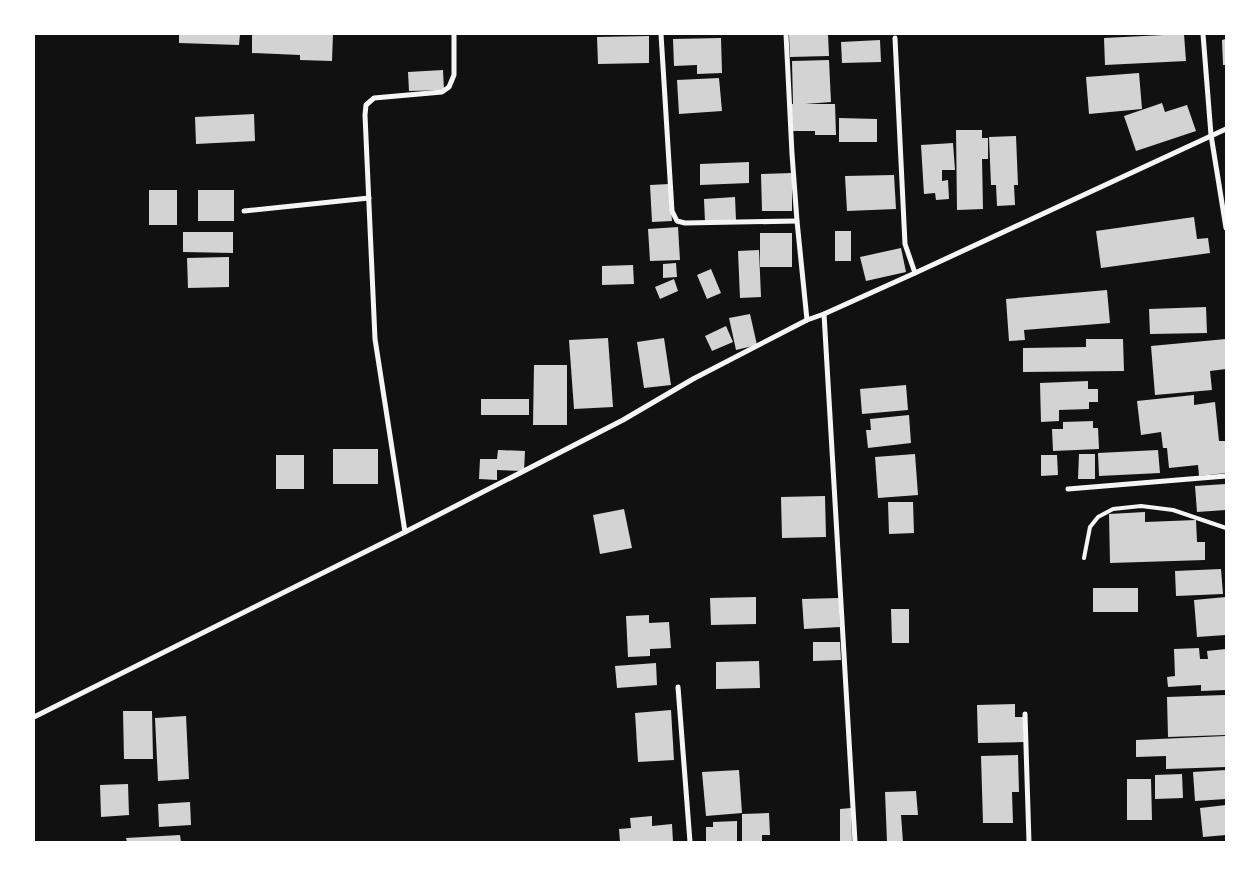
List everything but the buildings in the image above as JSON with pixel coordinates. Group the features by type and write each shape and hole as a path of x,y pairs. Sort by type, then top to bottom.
{"street":[{"path":"405,532 375,339 365,115 366,105 374,98 442,92 449,87 454,76 454,34"},
{"path":"661,34 672,211 677,221 685,223 797,221"},
{"path":"786,34 792,154 807,320"},
{"path":"1202,34 1211,135 1226,228"},
{"path":"895,38 905,244 915,273"},
{"path":"34,717 405,532 623,420 693,379 807,320 915,273 1226,129"},
{"path":"244,210 369,198"},
{"path":"824,314 854,842"},
{"path":"1068,489 1226,476"},
{"path":"678,687 690,842"},
{"path":"1025,714 1029,842"}],"lane":[{"path":"1084,558 1090,527 1098,517 1113,509 1141,506 1173,510 1226,528"}]}
